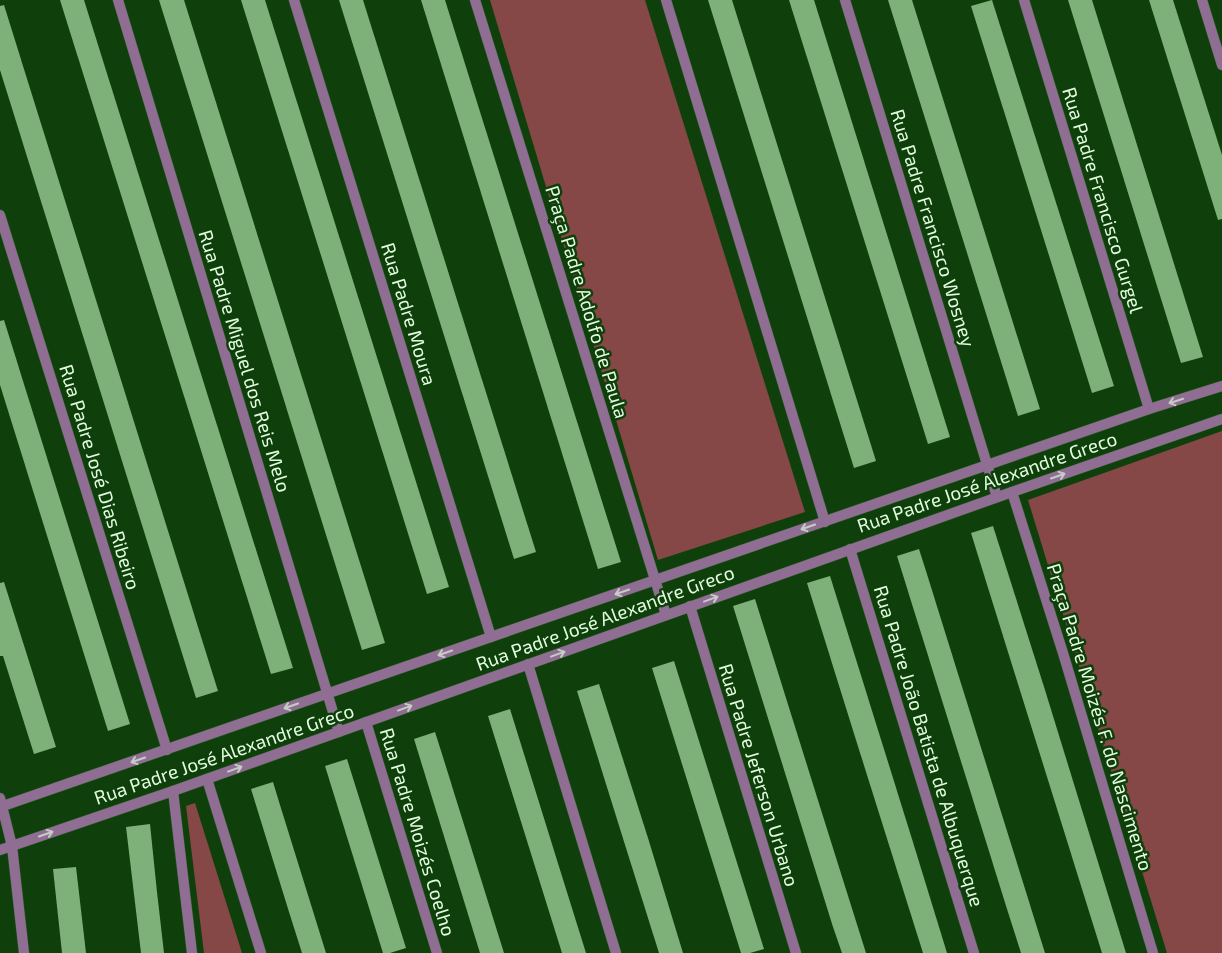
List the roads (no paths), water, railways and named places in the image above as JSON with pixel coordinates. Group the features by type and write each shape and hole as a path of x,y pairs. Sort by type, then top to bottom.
{"street":[{"name":"Rua Padre Miguel dos Reis Melo","path":"118,0 339,732"},
{"name":"Rua Padre Moura","path":"294,0 491,637"},
{"name":"Praça Padre Adolfo de Paula","path":"475,0 666,615"},
{"path":"666,0 825,522"},
{"name":"Rua Padre Francisco Wosney","path":"845,0 997,497"},
{"name":"Rua Padre Francisco Gurgel","path":"1024,0 1149,410"},
{"path":"1202,0 1222,65"},
{"name":"Rua Padre José Dias Ribeiro","path":"0,215 167,750"},
{"name":"Rua Padre José Alexandre Greco","path":"1,804 167,750 1222,386"},
{"name":"Rua Padre José Alexandre Greco","path":"0,850 173,791 850,549 1222,419"},
{"name":"Praça Padre Moizés F. do Nascimento","path":"1012,492 1066,662 1153,953"},
{"name":"Rua Padre João Batista de Albuquerque","path":"850,549 974,953"},
{"name":"Rua Padre Jeferson Urbano","path":"690,606 796,953"},
{"path":"528,664 616,953"},
{"name":"Rua Padre Moizés Coelho","path":"366,722 437,953"},
{"path":"206,779 261,953"},
{"path":"173,791 192,953"},
{"path":"1,804 12,846 24,953"}]}
